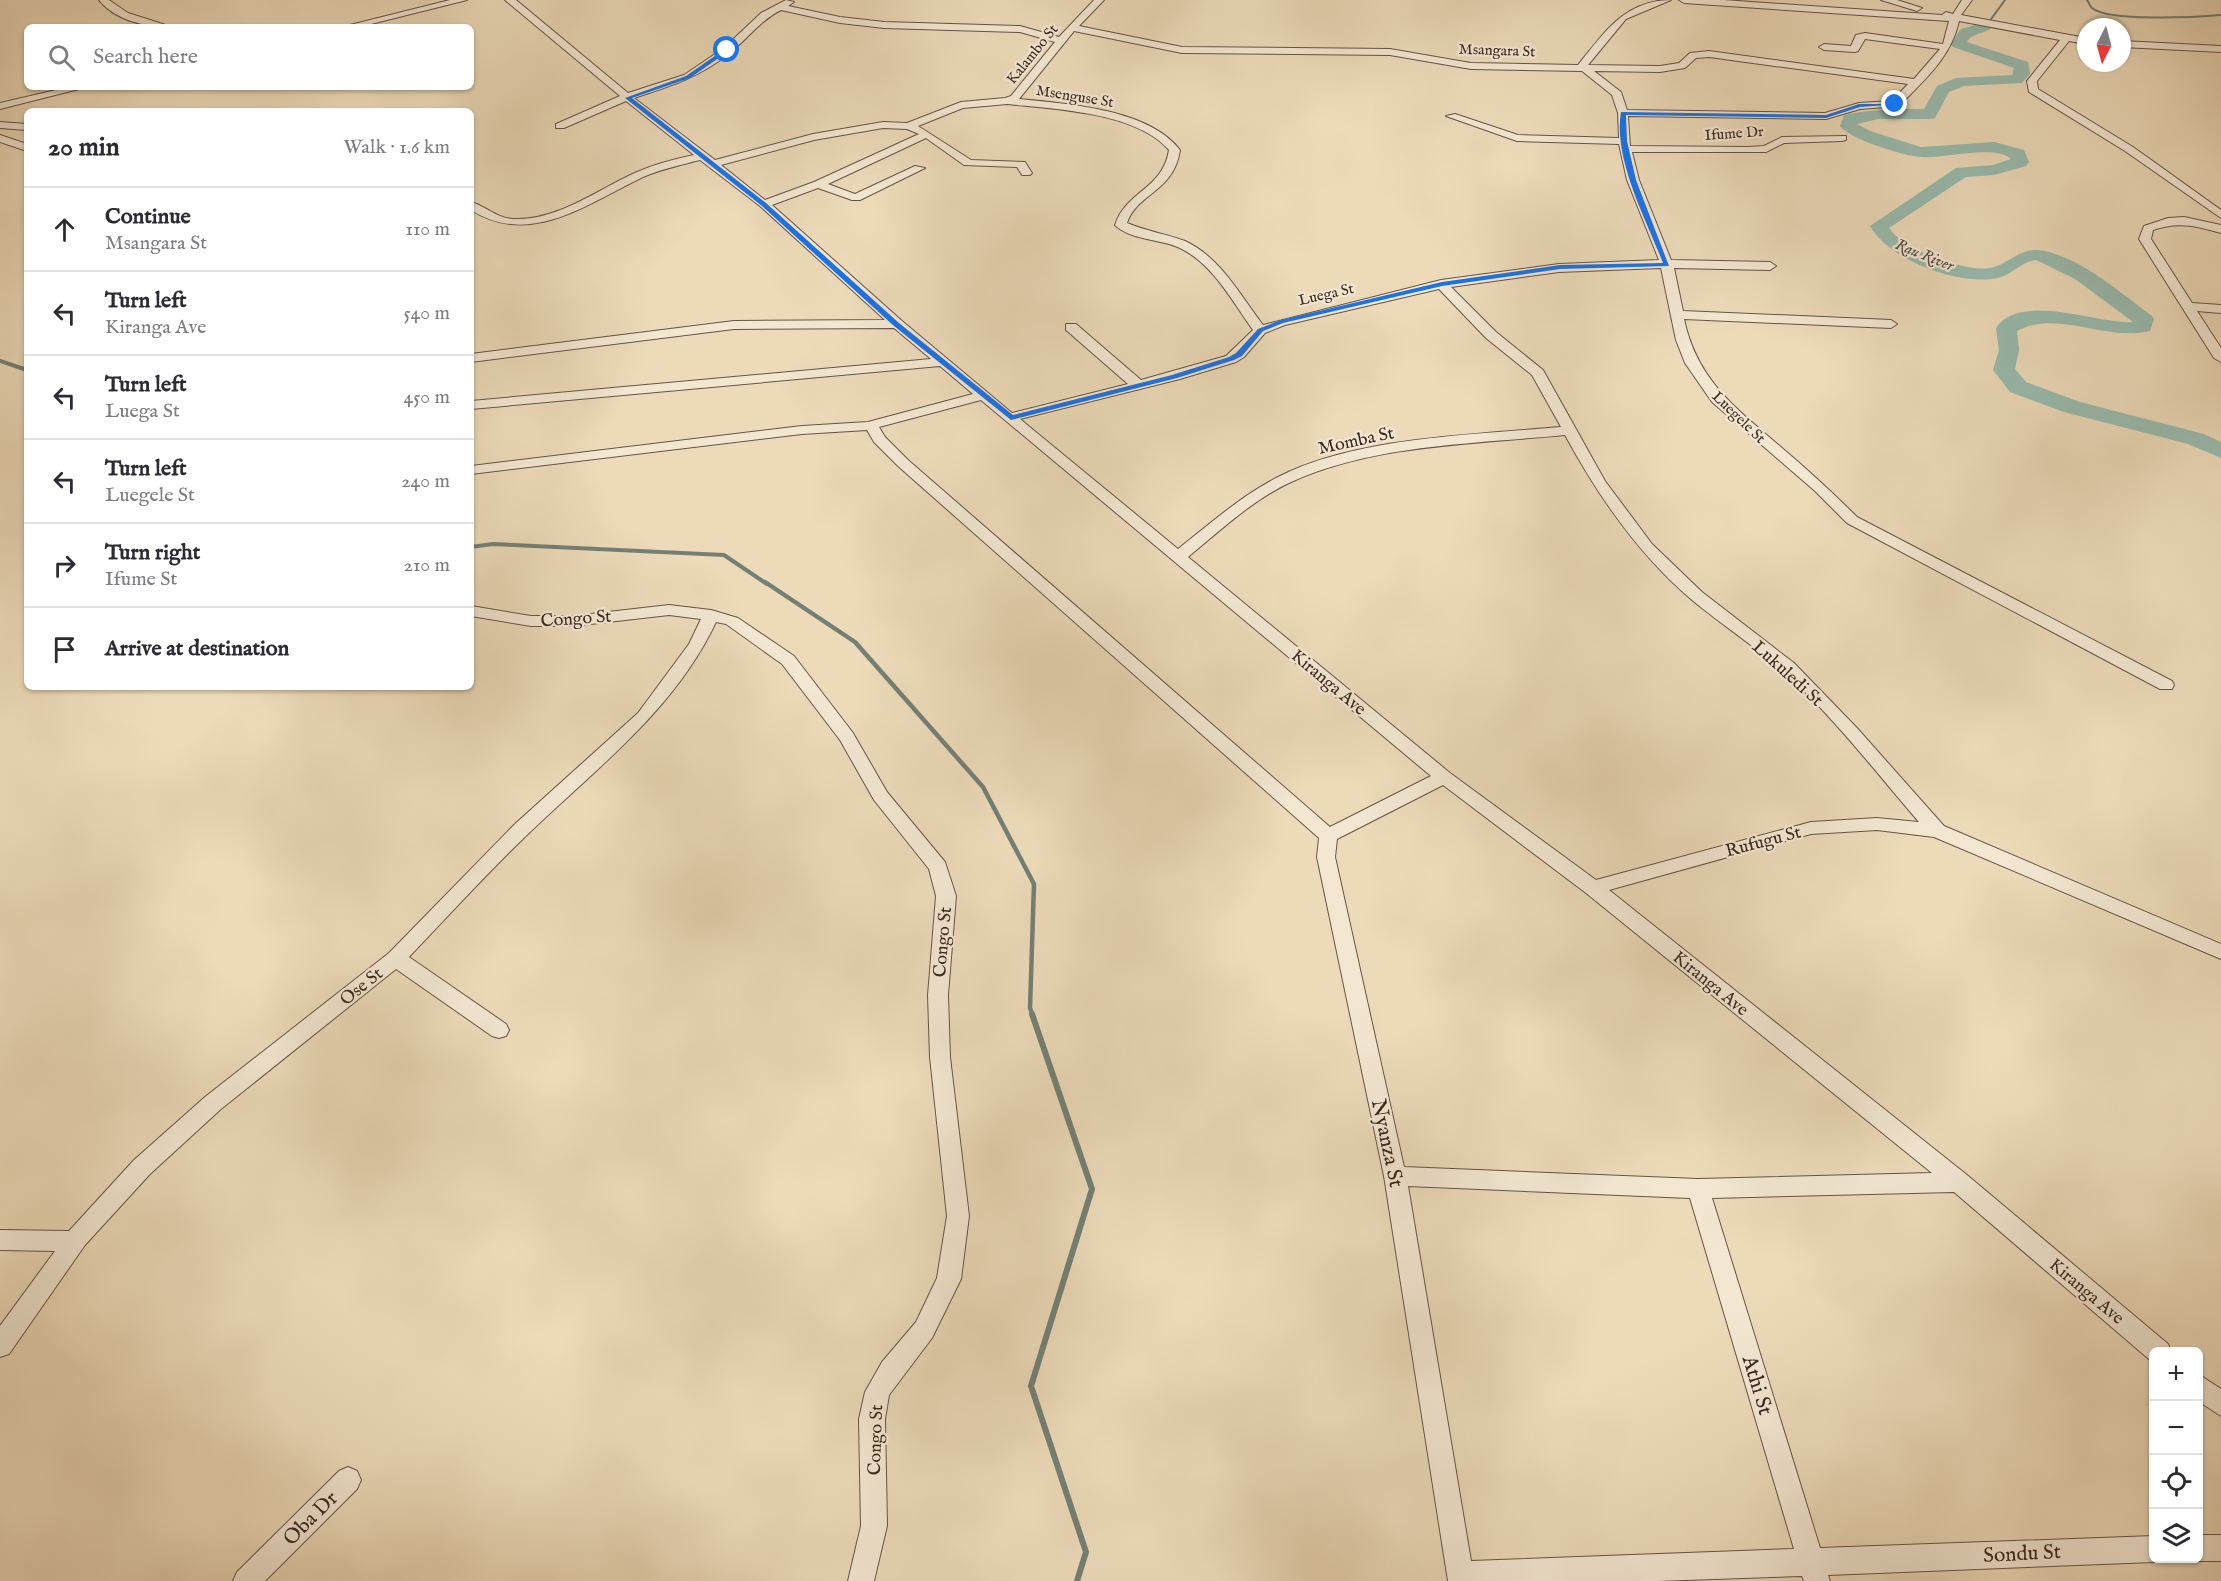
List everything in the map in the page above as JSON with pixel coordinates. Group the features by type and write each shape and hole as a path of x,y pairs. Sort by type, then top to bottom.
{"street":[{"path":"104,0 123,15 155,24"},
{"path":"360,24 462,0"},
{"name":"Kiranga Ave","path":"510,0 627,98 764,204 897,324 985,394 1444,777 1593,888 1959,1182 2153,1347"},
{"path":"560,126 627,98 688,77 705,67 764,15 793,0"},
{"name":"Kalambo St","path":"908,126 961,105 1007,101 1020,94 1072,28 1099,0"},
{"path":"1582,66 1623,17 1666,0"},
{"path":"1684,0 1955,18"},
{"path":"1886,0 1955,18 2077,39"},
{"path":"1623,113 1826,116 1859,106 1895,104 1940,57 1946,47 1955,18 1967,0"},
{"path":"780,7 840,20 884,25 1020,29 1062,41"},
{"name":"Msangara St","path":"1072,28 1182,50 1390,52 1471,66 1674,69 1687,63 1693,55 1709,54 1915,82"},
{"path":"1824,47 1855,50 1862,36 1946,47"},
{"path":"2066,38 2032,81 2033,90 2129,149 2221,214"},
{"path":"2131,44 2221,49"},
{"name":"Luegele St","path":"1582,66 1617,94 1623,113 1625,145 1633,180 1667,265 1682,340 1692,363 1717,399 1820,488 1852,520 2166,685"},
{"path":"0,106 69,90"},
{"name":"Msenguse St","path":"1007,101 1099,113 1148,129 1170,141 1175,153 1172,167 1128,213 1121,225 1157,235 1203,257 1260,330"},
{"name":"Ifume Dr","path":"1451,116 1517,138 1625,145 1766,149 1782,141 1842,138"},
{"path":"0,125 24,127"},
{"path":"474,207 494,220 519,222 539,219 582,204 642,174 856,128 908,126 927,134 962,160 974,164 1020,164 1026,173"},
{"path":"764,204 818,184 927,134"},
{"path":"0,138 24,147"},
{"path":"818,184 856,198 919,168"},
{"path":"2221,229 2178,219 2148,228 2145,239 2221,358"},
{"name":"Luega St","path":"1011,417 1231,359 1239,354 1260,330 1281,322 1442,284 1560,267 1770,266"},
{"name":"Lukuledi St","path":"1442,284 1491,335 1526,360 1538,374 1598,482 1647,547 1696,595 1788,667 1851,732 1937,831 2221,952"},
{"path":"2189,307 2221,309"},
{"path":"1677,315 1891,324"},
{"path":"474,358 734,325 897,324"},
{"path":"1071,327 1138,385"},
{"path":"474,405 944,362"},
{"path":"474,470 802,430 872,426 875,423 985,394"},
{"path":"872,426 879,439 903,463 1328,836 1444,777"},
{"name":"Momba St","path":"1178,557 1254,497 1332,462 1402,449 1568,430"},
{"name":"Congo St","path":"474,612 531,621 573,621 669,610 711,615 732,621 788,660 847,737 880,796 938,867 946,896 938,995 940,1057 958,1216 949,1279 924,1330 891,1370 877,1392 872,1419 874,1526 861,1581"},
{"name":"Ose St","path":"0,1346 75,1241 142,1167 172,1138 396,958 522,829 644,717 697,645 711,615"},
{"name":"Rufugu St","path":"1593,888 1811,828 1878,824 1937,831"},
{"name":"Nyanza St","path":"1328,836 1326,857 1395,1176 1460,1578"},
{"path":"396,958 500,1030"},
{"path":"1395,1176 1698,1189 1959,1182"},
{"name":"Athi St","path":"1698,1189 1815,1572"},
{"path":"0,1240 75,1241"},
{"path":"2203,1388 2221,1404"},
{"name":"Oba Dr","path":"246,1581 348,1480"},
{"path":"2203,1548 2221,1548"},
{"name":"Sondu St","path":"1460,1578 1815,1572 2149,1549"}],"waterway":[{"path":"1989,22 2005,0"},
{"path":"2087,0 2092,8 2116,15 2154,18 2221,15"},
{"name":"Rau River","path":"1986,26 1966,32 1958,44 2022,65 2022,74 2016,80 1962,81 1943,89 1929,114 1878,114 1850,119 1848,126 1864,135 1920,152 1994,147 2018,154 2020,162 1994,170 1962,172 1879,226 1888,239 1912,254 1958,270 1987,274 1998,272 2024,257 2036,255 2055,261 2081,275 2144,319 2143,327 2130,329 2076,320 2027,317 2006,328 2009,350 2004,370 2018,387 2072,407 2196,439 2221,451"},
{"path":"0,361 24,369"},
{"path":"474,547 493,544 724,555 767,584"},
{"path":"765,582 855,642 983,787 1034,884 1030,1008 1033,1016"},
{"path":"1032,1014 1092,1189 1031,1386 1086,1552 1077,1581"}],"route":[{"path":"727,50 688,77 627,98 764,204 897,324 1011,417 1174,376 1231,359 1239,354 1260,330 1281,322 1442,284 1560,267 1667,265 1633,180 1624,141 1623,113 1831,116 1840,110 1859,106 1895,104"}]}
